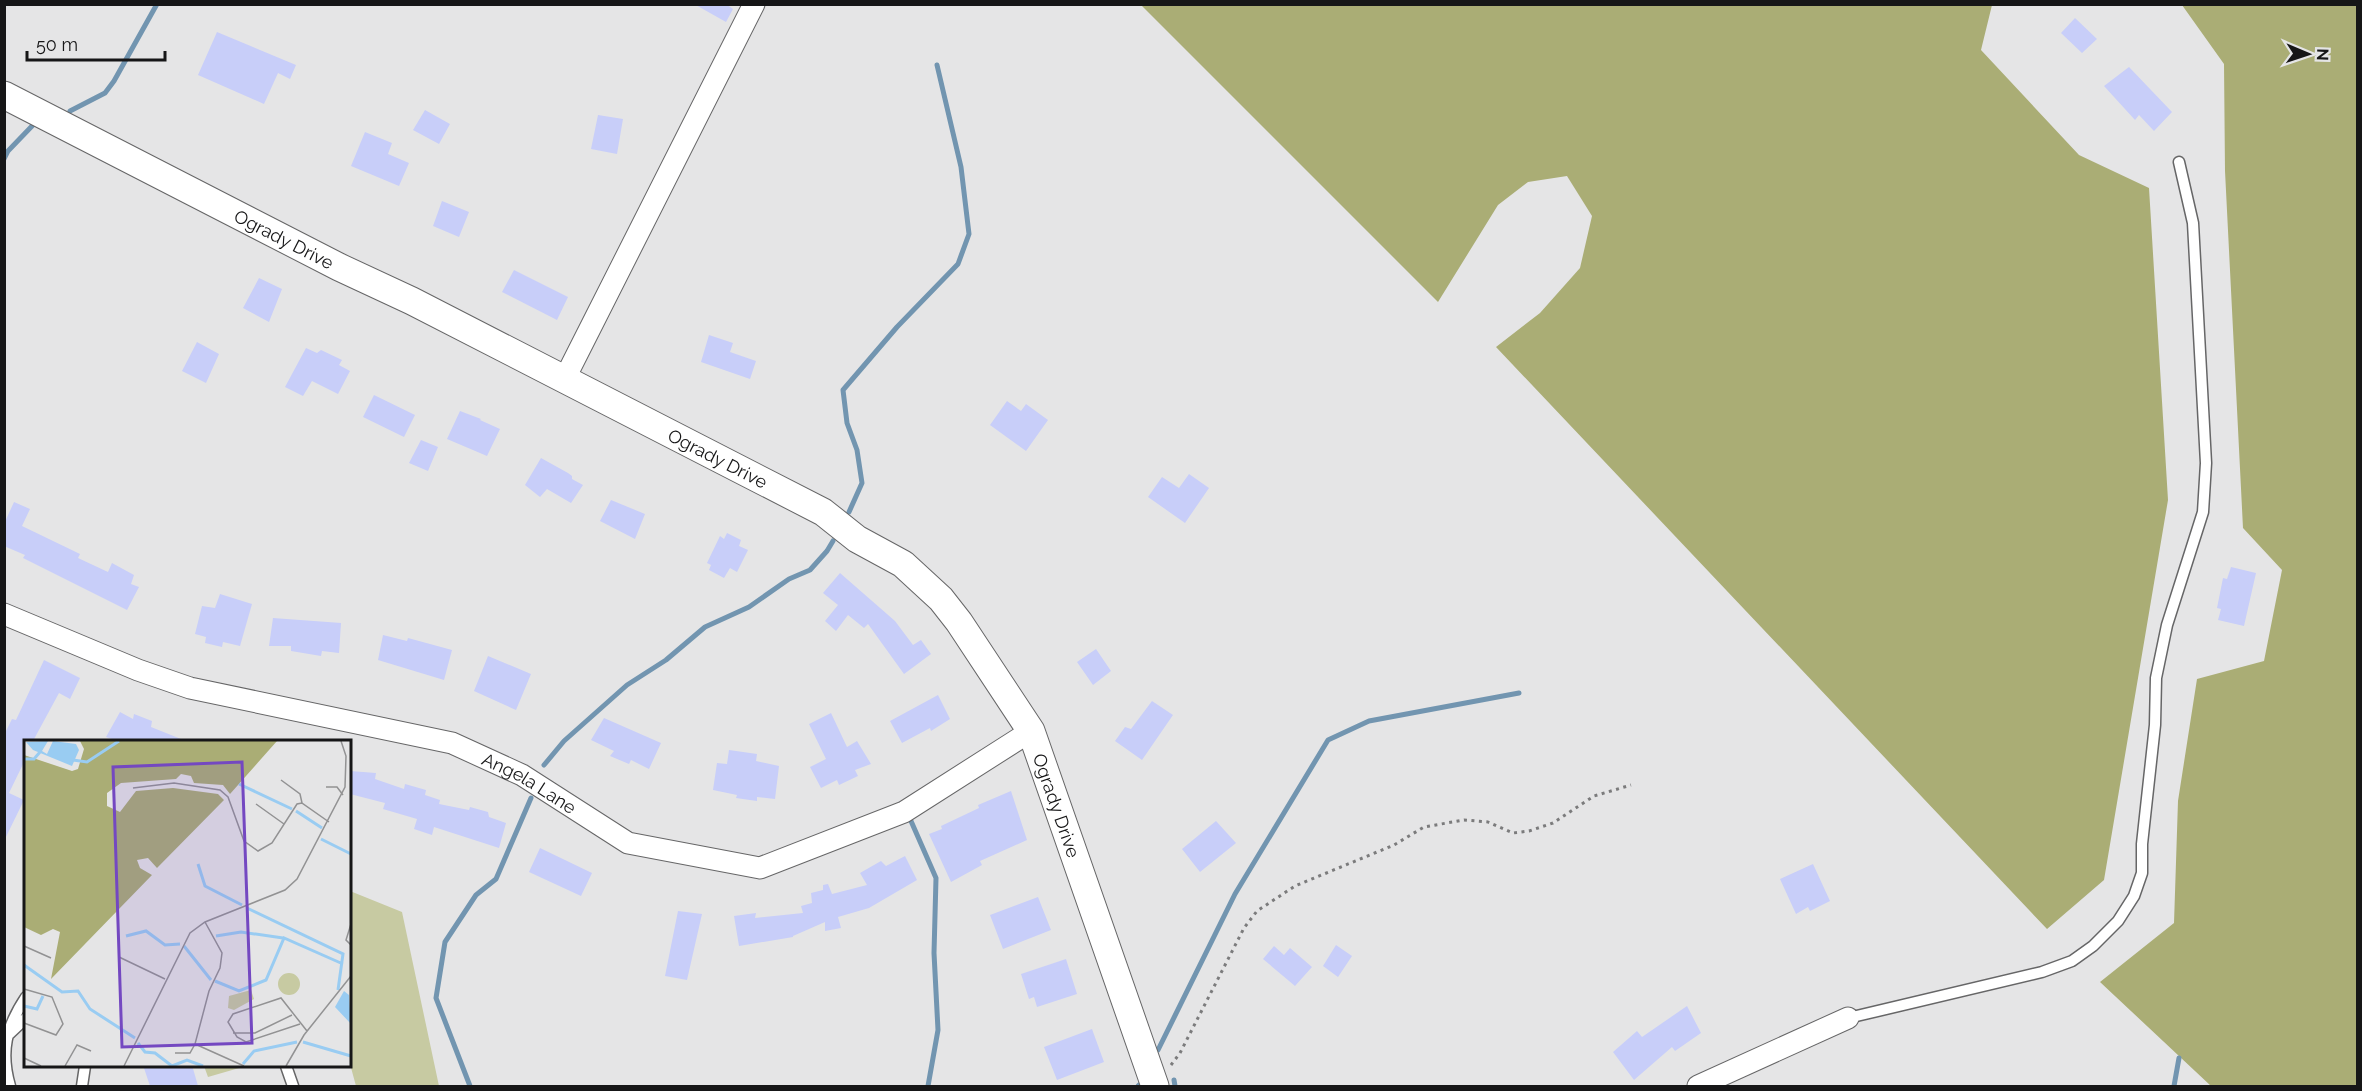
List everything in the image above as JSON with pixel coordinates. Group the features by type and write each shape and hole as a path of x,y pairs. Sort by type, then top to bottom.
{"street":[{"path":"564,380 754,4"},
{"name":"Ogrady Drive","path":"4,95 823,512 857,539 903,564 941,599 953,614 1031,731 1153,1081"},
{"name":"Angela Lane","path":"5,615 190,688 452,743 522,775 628,843 760,868 904,812 1031,731"},
{"path":"1698,1086 1848,1018"}],"lane":[{"path":"1848,1018 2042,972 2072,961 2093,946 2118,921 2134,896 2142,873 2142,844 2155,725 2156,678 2167,625 2204,512 2206,464 2193,223 2179,162"},
{"path":"10,1086 6,1071 6,1037 13,1016 24,1000"},
{"path":"6,1037 24,1020"},
{"path":"82,1086 85,1067"},
{"path":"287,1067 293,1086"}],"path":[{"path":"1153,1081 1170,1066 1180,1053 1244,928 1257,911 1295,886 1394,845 1424,827 1464,820 1488,822 1513,832 1529,831 1553,823 1593,796 1631,785"}],"green space":[{"path":"1141,5 1992,5 1981,50 2079,155 2149,188 2168,500 2104,880 2047,929 1496,347 1540,313 1580,268 1592,216 1567,176 1528,182 1498,205 1438,302"},
{"path":"2182,5 2357,5 2357,1086 2211,1086 2100,982 2174,923 2178,801 2197,679 2264,661 2282,570 2243,528 2225,171 2224,64"},
{"path":"351,891 402,912 439,1086 356,1086 351,1067"},
{"path":"204,1067 243,1067 208,1077"}],"building":[{"path":"694,4 726,4 733,9 726,22"},
{"path":"2075,18 2097,39 2082,53 2061,33"},
{"path":"217,32 296,65 290,79 278,73 264,104 198,75"},
{"path":"2129,67 2172,112 2154,131 2139,115 2135,120 2104,86"},
{"path":"425,110 450,124 439,144 413,130"},
{"path":"598,115 623,119 617,154 591,149"},
{"path":"365,132 392,143 388,154 409,163 399,186 351,166"},
{"path":"442,201 469,212 459,237 433,226"},
{"path":"514,270 568,297 557,320 502,292"},
{"path":"259,278 282,289 269,322 243,308"},
{"path":"709,335 733,343 730,352 756,361 750,379 701,362"},
{"path":"197,342 219,354 206,383 182,371"},
{"path":"306,348 317,353 321,350 342,360 339,365 350,371 338,394 312,381 303,396 285,387"},
{"path":"374,395 415,415 404,437 363,417"},
{"path":"1007,401 1021,411 1026,404 1048,420 1026,451 990,425"},
{"path":"460,411 500,429 487,456 447,439"},
{"path":"421,440 438,447 428,471 409,463"},
{"path":"541,458 568,473 572,479 583,485 571,503 547,489 540,497 525,485"},
{"path":"1189,474 1209,488 1185,523 1148,497 1162,477 1179,488"},
{"path":"611,500 645,514 635,539 600,521"},
{"path":"14,502 30,509 22,526 80,554 78,558 108,572 112,563 134,575 131,584 139,587 127,610 23,558 25,555 4,546 4,524"},
{"path":"727,533 741,540 739,546 748,550 737,572 730,568 724,578 709,570 711,565 707,563 720,536 724,539"},
{"path":"2231,567 2256,573 2244,626 2218,620 2221,609 2217,608 2223,578 2227,579"},
{"path":"840,573 895,621 913,645 921,640 931,654 904,674 868,624 864,628 848,615 836,631 825,621 838,605 823,593"},
{"path":"220,594 252,604 240,646 223,642 222,647 205,643 206,637 195,634 202,606 215,608"},
{"path":"273,618 341,623 339,653 322,651 321,656 291,651 291,646 269,646"},
{"path":"383,635 407,641 408,638 452,650 444,680 378,660"},
{"path":"1096,649 1111,671 1093,685 1077,662"},
{"path":"488,656 531,674 516,710 474,691"},
{"path":"44,660 80,678 70,699 59,693 34,740 24,740 24,762 9,793 24,800 4,841 4,735 12,719 16,720"},
{"path":"938,695 950,719 931,731 930,728 902,743 890,721"},
{"path":"1152,701 1173,715 1142,760 1115,741 1125,727 1131,729"},
{"path":"120,712 133,719 134,714 152,721 151,727 184,740 115,740 106,737"},
{"path":"831,713 847,747 857,741 871,764 855,770 858,776 839,785 837,780 821,788 810,767 826,759 809,724"},
{"path":"604,718 661,743 649,769 631,760 629,764 610,756 614,751 591,740"},
{"path":"729,750 757,754 756,761 779,766 775,799 757,797 757,801 736,798 737,795 713,790 717,763 727,764"},
{"path":"351,771 376,773 375,779 404,789 405,784 426,790 425,795 440,800 439,804 469,810 470,807 488,812 489,817 506,823 499,848 434,827 432,835 414,829 417,819 383,809 385,803 351,794"},
{"path":"1011,791 1027,840 980,861 982,865 951,882 929,834 979,808 978,805"},
{"path":"1216,821 1236,843 1200,872 1182,849"},
{"path":"540,848 592,873 581,896 529,872"},
{"path":"905,856 917,880 869,908 838,917 841,928 825,931 825,922 793,937 739,946 734,916 756,913 755,918 803,913 801,906 812,903 811,893 823,890 823,885 828,884 832,894 867,885 860,873 881,861 886,866"},
{"path":"1813,864 1830,901 1810,911 1808,907 1796,914 1780,879"},
{"path":"1038,897 1051,930 1003,949 990,915"},
{"path":"678,911 702,914 687,980 665,976"},
{"path":"1336,945 1352,956 1338,977 1323,966"},
{"path":"1274,946 1284,955 1290,948 1312,967 1295,986 1263,959"},
{"path":"1066,959 1077,994 1037,1007 1034,997 1029,999 1021,974"},
{"path":"1687,1006 1701,1033 1675,1051 1672,1047 1634,1080 1613,1052 1637,1031 1642,1037"},
{"path":"1092,1029 1104,1062 1057,1080 1044,1047"},
{"path":"144,1067 193,1067 198,1086 150,1086"}],"waterway":[{"path":"70,111 105,93 157,4"},
{"path":"849,512 862,483 857,450 847,423 843,390 897,327 958,264 969,234 961,167 937,65"},
{"path":"4,159 8,151 33,125"},
{"path":"544,765 564,741 627,685 666,660 705,627 749,607 789,579 810,570 833,541"},
{"path":"1158,1050 1235,894 1328,740 1369,721 1519,693"},
{"path":"470,1086 436,998 445,942 476,895 496,879 531,798"},
{"path":"911,821 936,878 934,953 938,1030 928,1086"},
{"path":"2174,1086 2179,1058"},
{"path":"1174,1080 1175,1086"}]}
